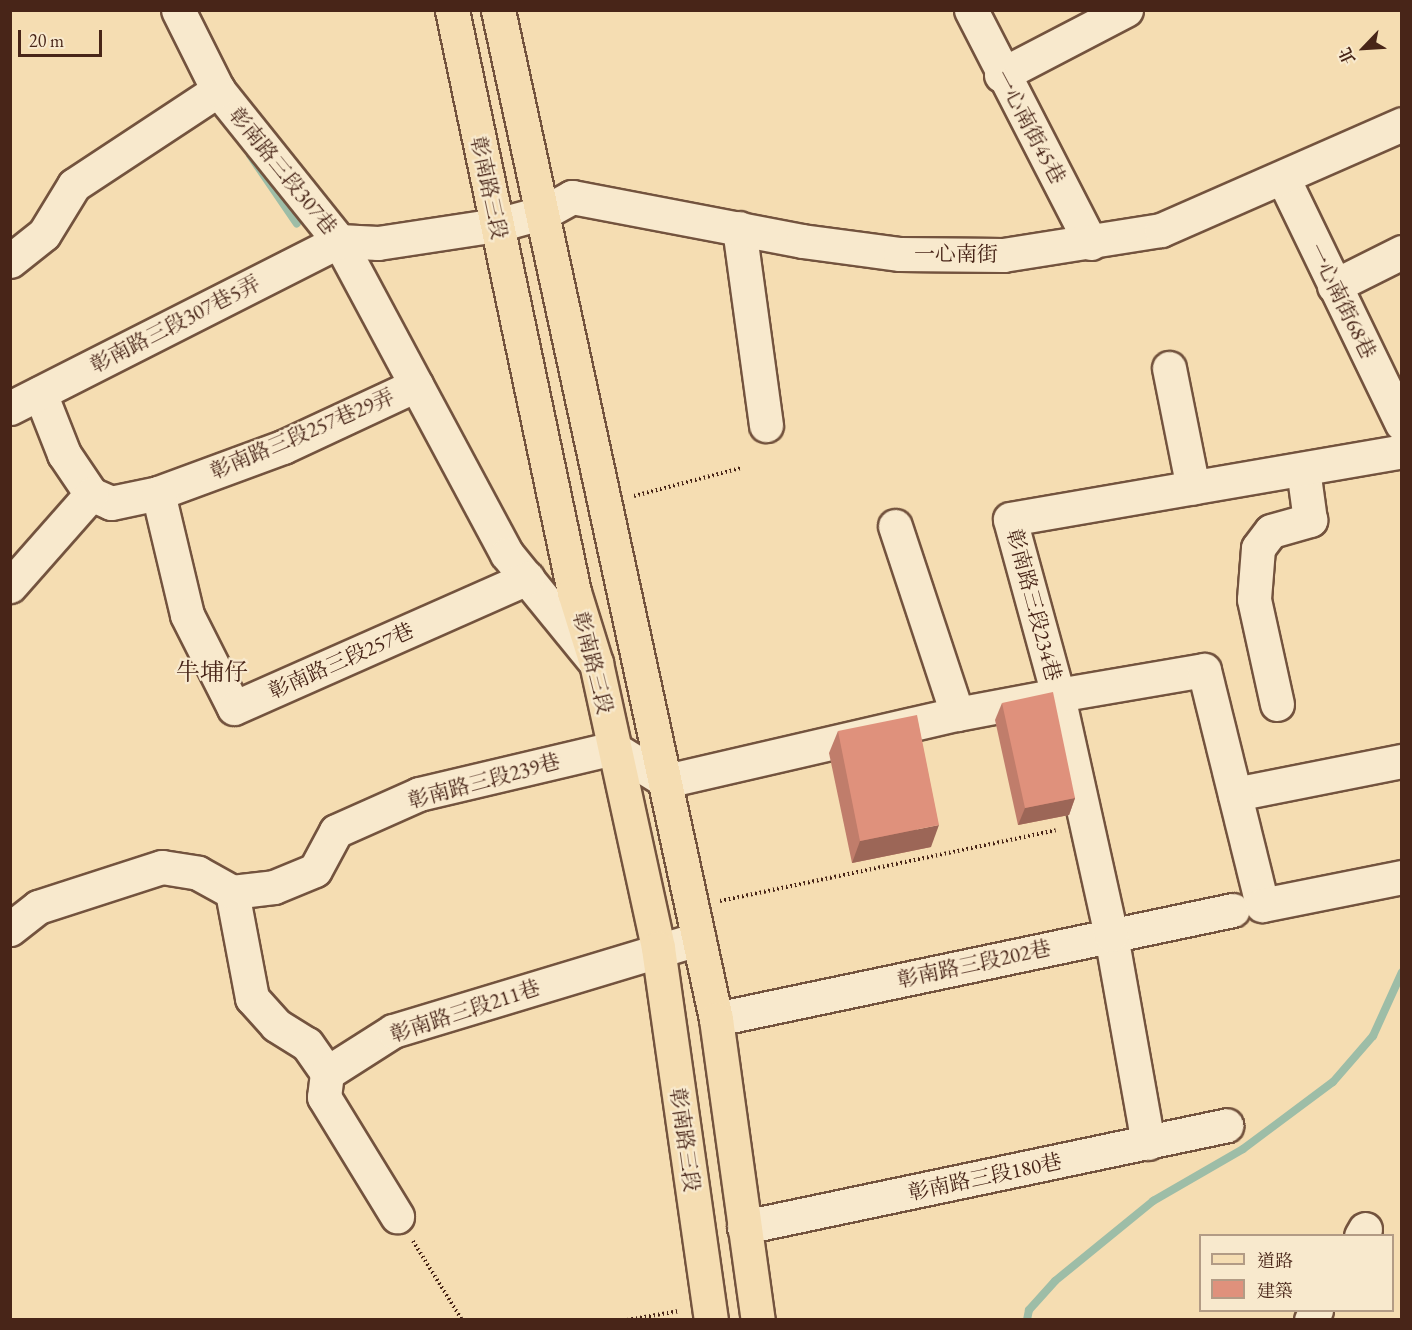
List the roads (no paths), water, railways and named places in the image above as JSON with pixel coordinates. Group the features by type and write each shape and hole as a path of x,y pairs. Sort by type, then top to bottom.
{"main road":[{"name":"彰南路三段","path":"452,10 574,592 596,663 658,948 710,1313"},
{"name":"彰南路三段","path":"498,10 545,212 602,504 666,782 716,1020 758,1320"}],"street":[{"name":"彰南路三段307巷","path":"178,10 218,90 339,241 378,243 497,225"},
{"name":"一心南街45巷","path":"971,10 1001,75 1091,243"},
{"path":"1001,75 1126,10"},
{"name":"彰南路三段307巷","path":"10,261 44,234 74,185 218,90"},
{"name":"一心南街","path":"497,225 545,212 572,198 900,254 1003,255 1091,243 1161,230 1401,124"},
{"name":"一心南街68巷","path":"1283,178 1401,424"},
{"path":"739,228 766,425"},
{"path":"339,241 507,554 596,663"},
{"name":"彰南路三段307巷5弄","path":"10,408 339,241"},
{"path":"1334,286 1401,252"},
{"path":"1169,368 1193,488"},
{"name":"彰南路三段257巷29弄","path":"91,494 111,503 158,493 283,447 416,385"},
{"path":"10,586 91,494 64,454 40,393"},
{"name":"彰南路三段234巷","path":"666,782 957,714 1058,695 1010,519 1401,451"},
{"path":"1277,704 1254,598 1258,548 1271,531 1310,520 1303,469"},
{"name":"彰南路三段257巷","path":"158,493 187,615 234,708 527,579"},
{"path":"895,526 957,714"},
{"path":"1148,1143 1111,935 1058,695 1204,670 1262,905 1401,877"},
{"path":"613,748 666,782"},
{"name":"彰南路三段239巷","path":"232,892 274,887 315,870 336,831 419,794 613,748"},
{"path":"1235,794 1401,761"},
{"path":"10,929 38,907 162,867 198,873 232,892 252,998 276,1025 307,1044 327,1073 324,1097 397,1216"},
{"name":"彰南路三段202巷","path":"716,1020 1233,910"},
{"name":"彰南路三段211巷","path":"327,1073 393,1031 658,948 698,939"},
{"name":"彰南路三段180巷","path":"744,1227 1226,1125"}],"waterway":[{"path":"250,155 297,224"},
{"path":"1027,1320 1029,1310 1055,1281 1153,1201 1243,1149 1333,1082 1373,1036 1402,972"}],"district":[{"name":"牛埔仔","path":"212,672"}]}
